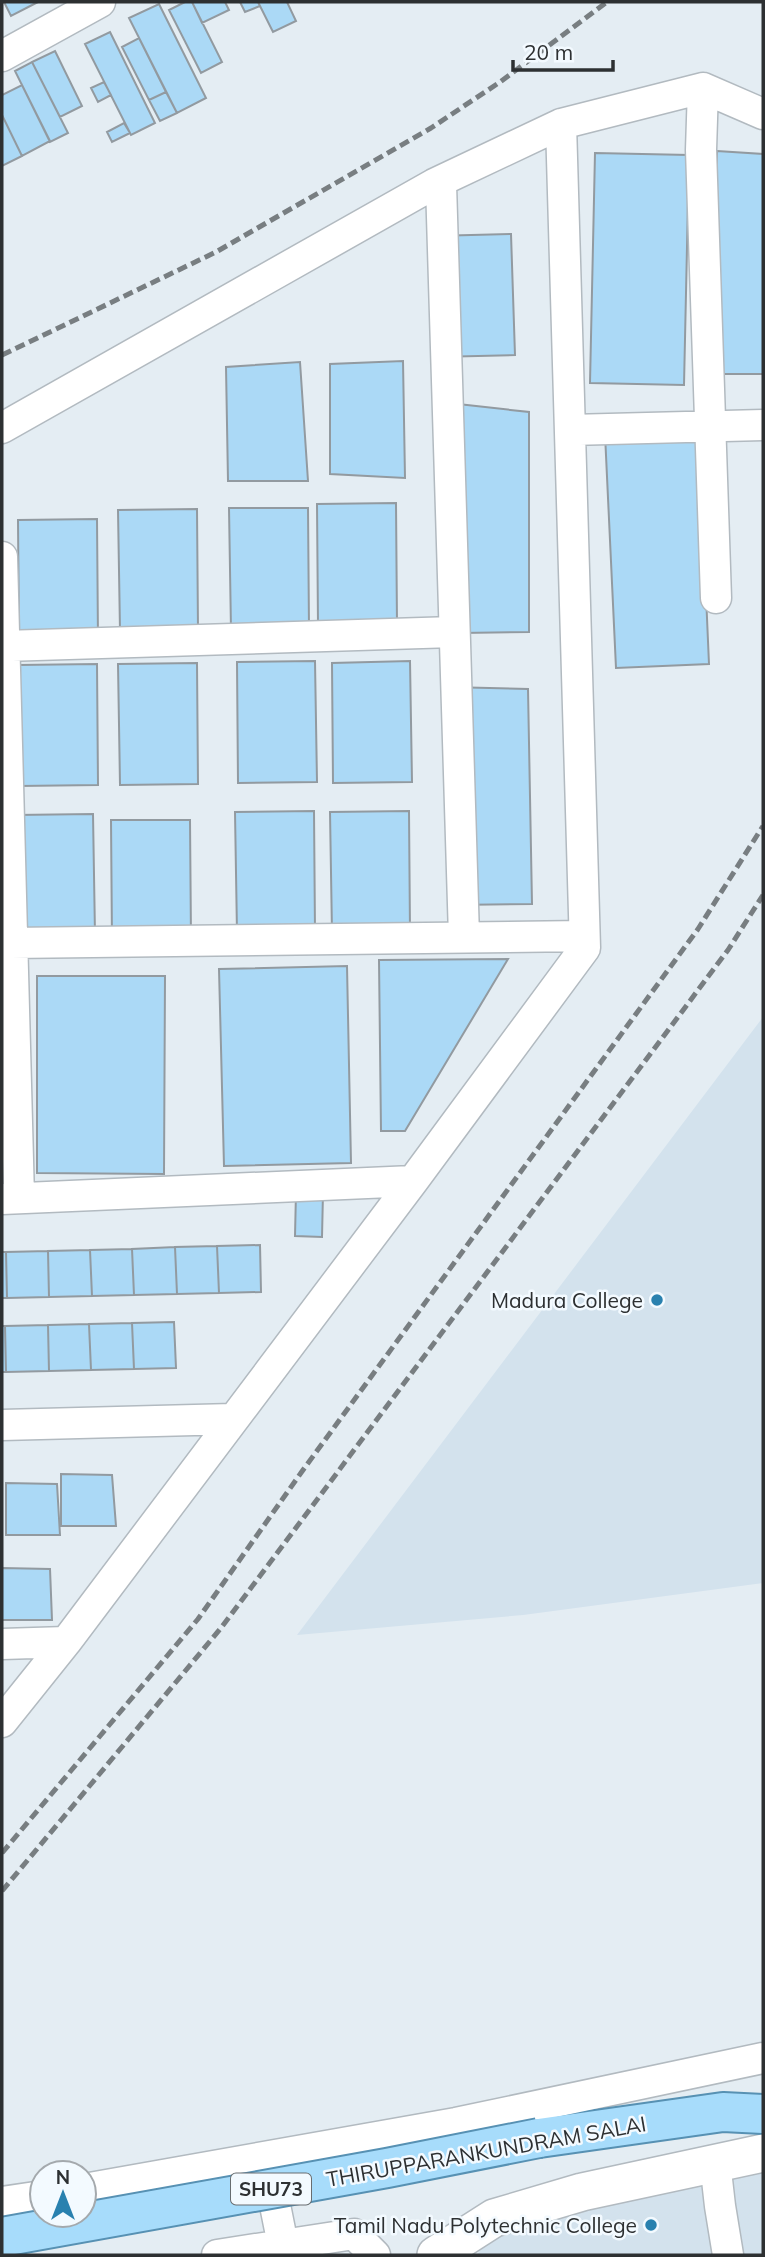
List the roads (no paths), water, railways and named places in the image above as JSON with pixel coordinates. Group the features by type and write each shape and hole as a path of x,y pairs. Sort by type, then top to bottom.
{"main road":[{"name":"THIRUPPARANKUNDRAM SALAI","path":"723,2112 763,2093"},
{"name":"THIRUPPARANKUNDRAM SALAI","path":"2,2237 539,2138 723,2112 763,2114"}],"street":[{"path":"2,56 100,2"},
{"path":"2,428 434,184 561,124 703,88 763,114"},
{"path":"703,88 701,150 716,598"},
{"path":"2,1722 66,1642 585,948 561,124"},
{"path":"441,184 464,937"},
{"path":"570,430 763,425"},
{"path":"2,557 11,943 8,1038 10,1199 413,1181"},
{"path":"4,646 454,632"},
{"path":"11,943 584,936"},
{"path":"2,1425 233,1419"},
{"path":"2,1644 66,1642"},
{"path":"98,2187 457,2123 763,2058"},
{"path":"436,2255 494,2218 582,2192 763,2153"},
{"path":"265,2158 283,2245"},
{"path":"715,2162 719,2206 728,2255"},
{"path":"2,2202 28,2198"},
{"path":"216,2255 354,2234 376,2255"}],"railway":[{"path":"2,355 216,252 431,128 500,82 607,2"},
{"path":"2,1853 198,1619 303,1470 698,929 763,826"},
{"path":"2,1891 221,1628 728,950 763,895"}],"place":[{"name":"Madura College","path":"657,1300"},
{"name":"Tamil Nadu Polytechnic College","path":"651,2225"}]}
